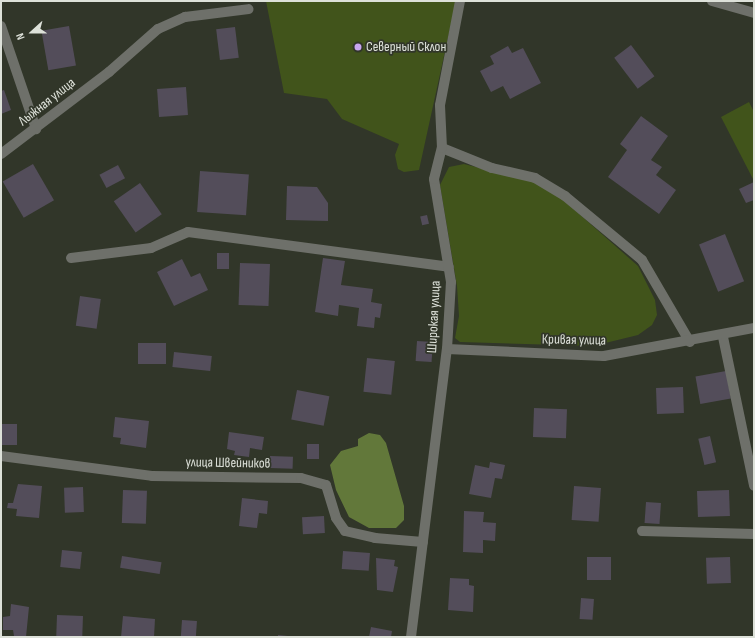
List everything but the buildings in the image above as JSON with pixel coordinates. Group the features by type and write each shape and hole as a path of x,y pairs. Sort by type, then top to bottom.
{"street":[{"name":"Широкая улица","path":"411,637 447,349 449,267 434,179 442,148 440,105 460,1"},
{"path":"712,1 754,13"},
{"name":"Лыжная улица","path":"1,154 36,129 109,72 158,29 185,17 249,9"},
{"path":"1,26 36,129"},
{"path":"442,148 492,168 535,178 565,196 642,260 690,342"},
{"path":"71,258 151,248 188,232 449,267"},
{"name":"Кривая улица","path":"447,349 604,356 723,337 754,328"},
{"path":"723,337 754,486"},
{"name":"улица Швейников","path":"1,456 152,476 301,478 326,485 336,518 345,531 375,538 423,542"},
{"path":"642,531 754,534"}],"shaded area":[{"name":"Северный Склон","path":"266,1 456,1 419,170 404,172 398,169 395,155 399,144 342,119 327,99 284,93"},
{"path":"749,102 754,112 753,179 721,117"},
{"path":"464,164 535,182 560,197 638,266 655,300 657,315 652,325 638,335 593,346 460,342 455,338 459,316 457,286 440,185 449,167"},
{"path":"369,433 380,435 386,443 404,506 404,520 396,528 369,528 349,517 336,490 330,465 341,451 358,446 358,439"}],"place":[{"name":"Северный Склон","path":"358,47"}]}
